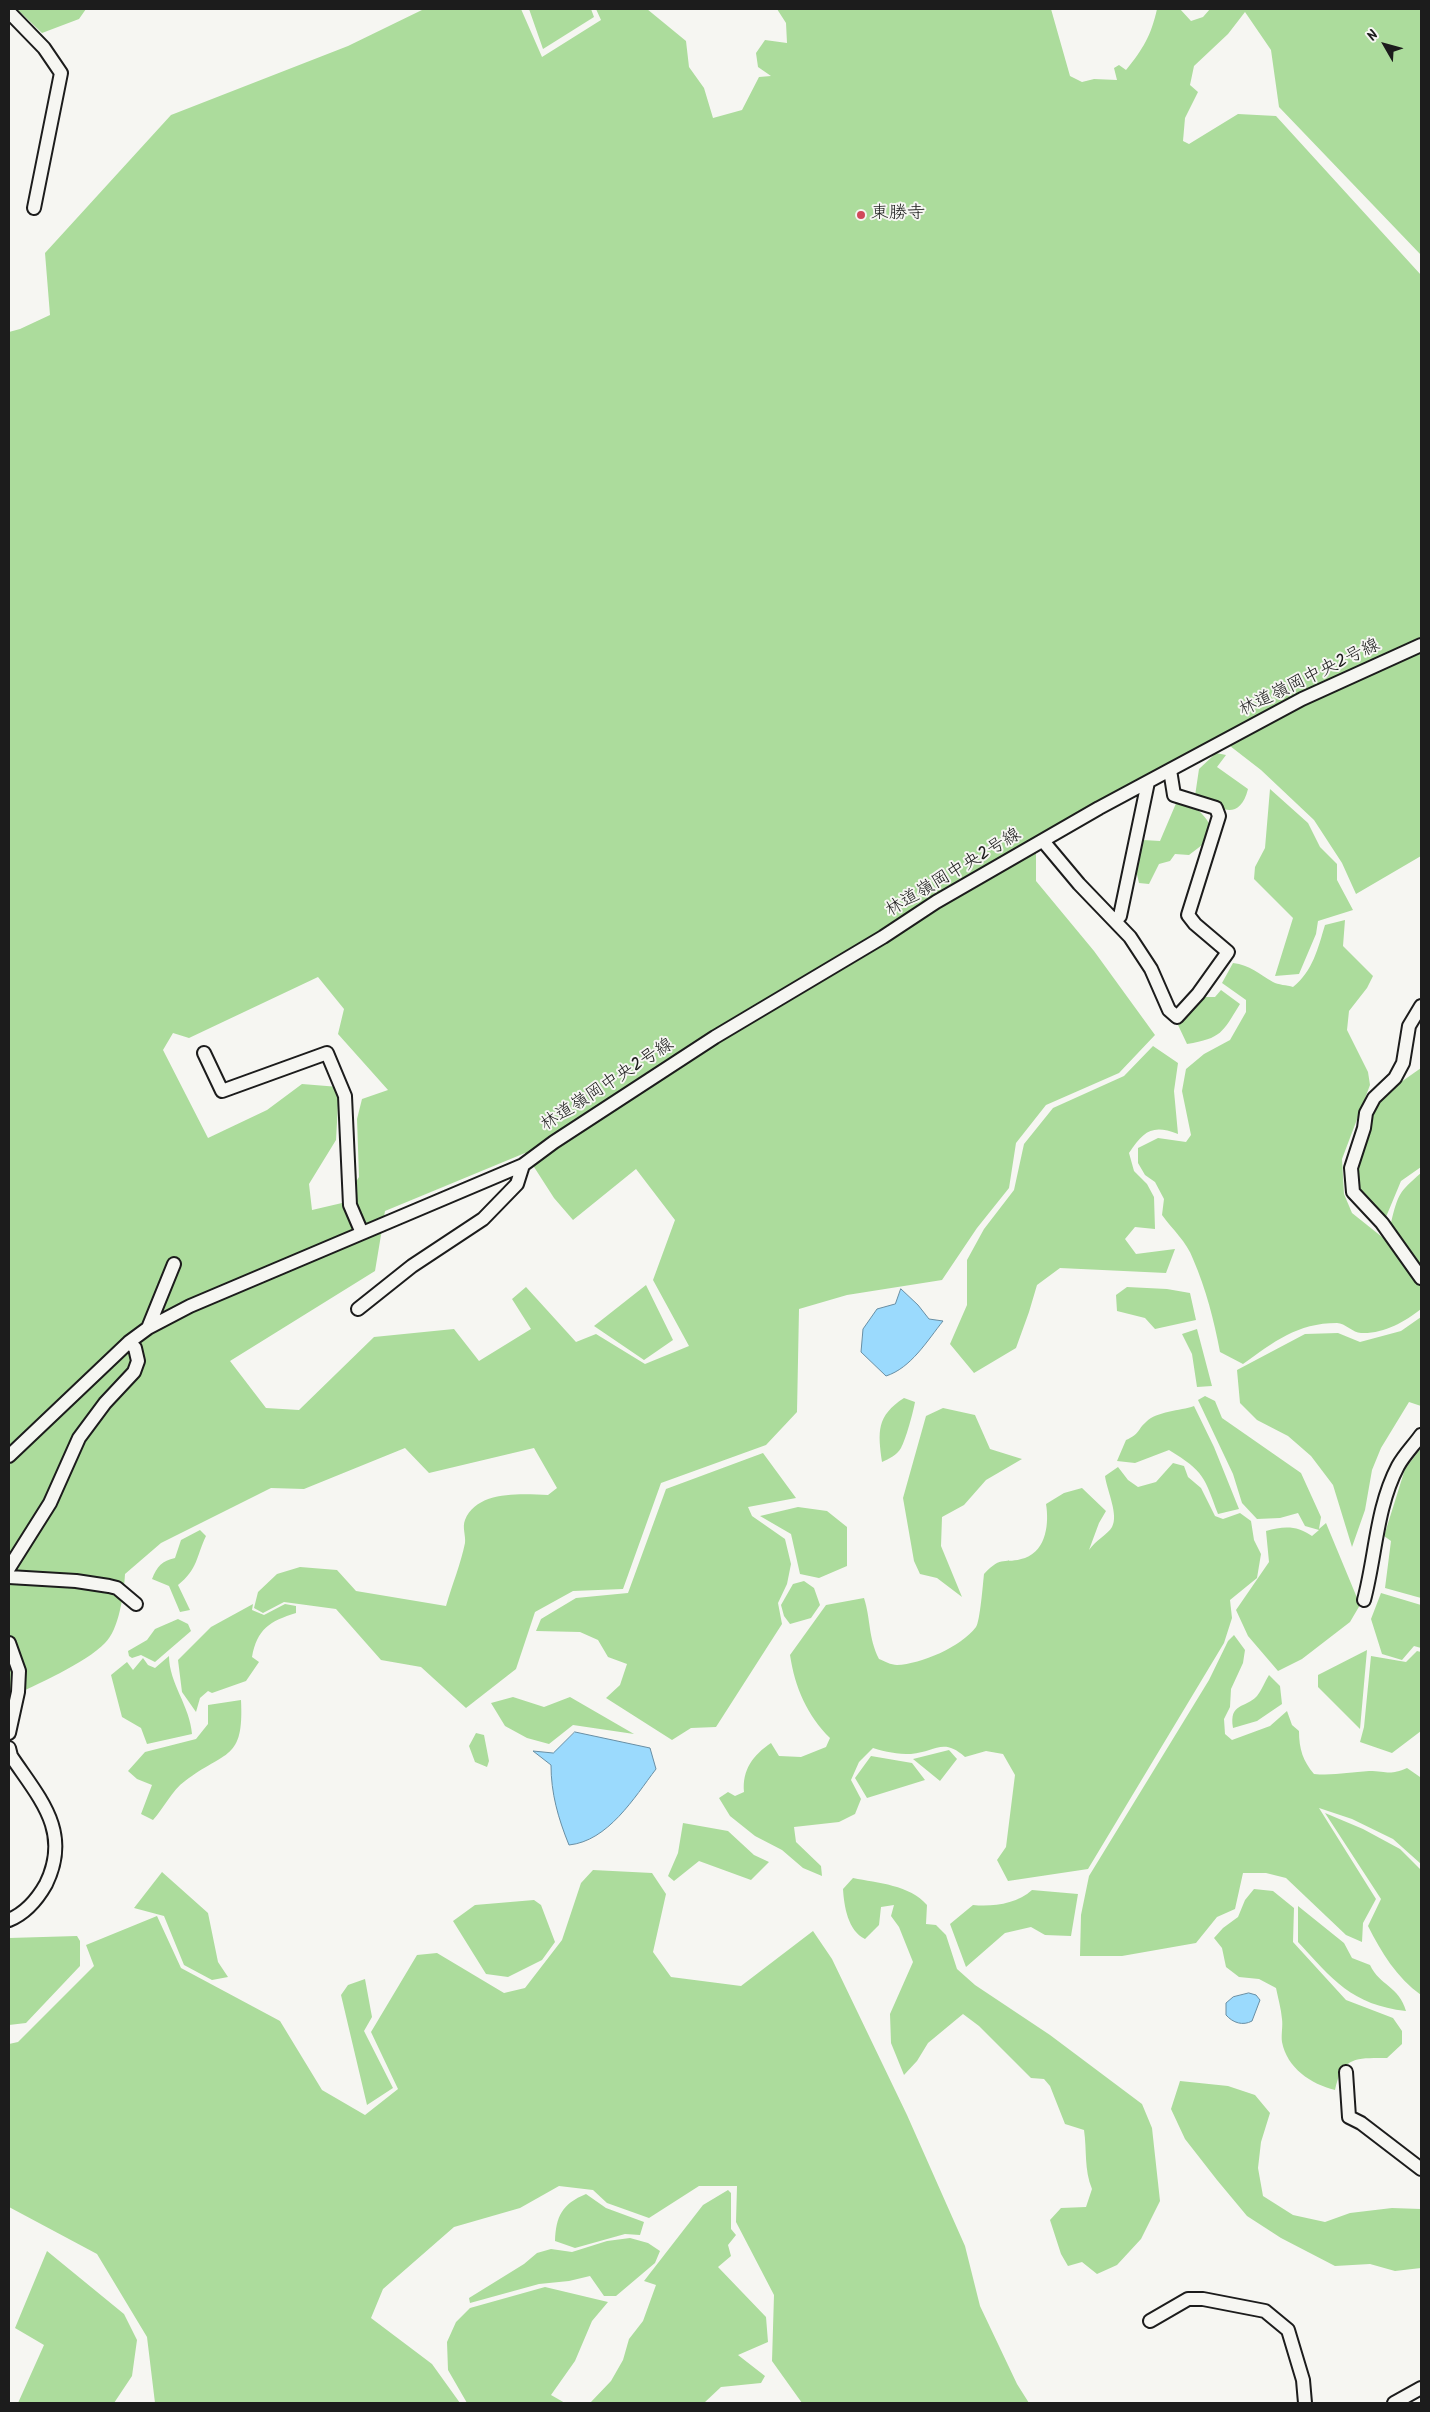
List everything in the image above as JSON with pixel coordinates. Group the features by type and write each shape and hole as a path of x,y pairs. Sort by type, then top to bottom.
{"street":[{"path":"9,12 44,48 61,73 34,208"},
{"name":"林道嶺岡中央2号線","path":"9,1456 129,1342 148,1328 190,1306 523,1165 554,1142 715,1037 875,942 936,902 1148,782 1302,699 1421,645"},
{"path":"1043,841 1079,884 1130,937 1151,969 1169,1010 1177,1017 1198,994 1228,952 1195,924 1188,915 1219,816 1216,808 1174,795 1171,789 1170,770"},
{"path":"1115,921 1120,916 1148,782"},
{"path":"1421,1006 1409,1026 1403,1063 1395,1078 1374,1098 1366,1113 1364,1128 1351,1168 1353,1192 1382,1223 1421,1278"},
{"path":"204,1053 222,1091 327,1053 345,1096 350,1206 362,1233"},
{"path":"358,1309 412,1266 483,1219 517,1184 523,1165"},
{"path":"148,1328 174,1264"},
{"path":"9,1568 50,1503 79,1438 105,1403 134,1372 138,1361 136,1348 129,1342"},
{"path":"1364,1600 1372,1571 1376,1531 1385,1501 1398,1466 1421,1435"},
{"path":"9,1577 76,1581 109,1586 117,1588 136,1604"},
{"path":"9,1643 19,1671 18,1692 9,1733"},
{"path":"9,1920 19,1916 38,1898 54,1867 56,1842 49,1813 10,1754"},
{"path":"1346,2072 1349,2117 1361,2123 1421,2169"},
{"path":"1150,2321 1188,2299 1203,2298 1265,2312 1288,2330 1301,2370 1305,2403"},
{"path":"1394,2403 1421,2388"}],"green space":[{"path":"17,9 86,9 79,19 42,33"},
{"path":"424,9 521,9 542,57 601,20 596,9 647,9 686,41 689,67 704,88 713,118 742,110 759,77 771,76 758,67 756,53 765,40 787,43 786,23 777,9 1051,9 1070,76 1082,82 1094,79 1117,80 1114,68 1119,65 1126,70 1137,55 1146,42 1157,9 1180,9 1191,21 1203,17 1210,9 1421,9 1421,255 1279,107 1271,50 1245,12 1228,34 1194,66 1190,85 1198,92 1185,118 1183,141 1189,144 1238,114 1276,116 1421,275 1421,856 1356,894 1342,863 1314,820 1261,770 1221,739 1036,842 1036,881 1094,951 1155,1035 1119,1073 1046,1105 1016,1143 1009,1188 977,1228 942,1280 847,1295 799,1309 797,1412 766,1445 661,1483 623,1589 573,1591 535,1612 516,1669 466,1708 421,1667 381,1660 336,1609 284,1602 263,1613 254,1608 258,1592 277,1574 300,1567 337,1570 356,1591 446,1606 465,1543 464,1523 471,1510 479,1503 501,1496 548,1495 557,1488 534,1448 429,1473 405,1448 304,1489 271,1488 161,1543 125,1574 122,1601 117,1620 110,1637 105,1643 73,1666 9,1698 9,332 50,315 45,253 171,115 348,46","holes":["318,977 344,1009 338,1034 388,1090 362,1099 357,1119 359,1177 342,1203 312,1210 309,1184 336,1140 339,1087 302,1084 267,1110 208,1138 163,1050 173,1033 189,1038","525,1153 554,1198 573,1220 636,1169 675,1220 653,1280 689,1346 645,1364 596,1334 576,1342 526,1287 512,1299 531,1329 479,1361 454,1329 374,1337 299,1410 266,1408 230,1361 375,1271 385,1211"]},
{"path":"529,9 591,9 594,17 543,49"},
{"path":"1216,753 1226,755 1217,767 1248,789 1244,800 1233,809 1219,808 1195,796 1199,769"},
{"path":"1270,789 1308,823 1320,847 1337,864 1337,880 1353,910 1318,921 1316,934 1299,974 1275,976 1293,918 1254,879 1255,867 1265,848"},
{"path":"1177,801 1193,807 1205,817 1211,827 1206,842 1189,855 1175,854 1170,861 1159,864 1149,884 1139,883 1136,870 1143,840 1160,841"},
{"path":"1345,920 1343,946 1373,976 1367,988 1349,1011 1347,1030 1368,1072 1370,1085 1342,1159 1344,1194 1352,1213 1421,1268 1421,1309 1393,1326 1377,1332 1358,1333 1337,1323 1310,1326 1276,1341 1243,1364 1220,1352 1209,1305 1198,1270 1187,1247 1162,1215 1164,1199 1155,1182 1145,1175 1138,1163 1138,1148 1158,1138 1186,1142 1191,1135 1182,1091 1186,1069 1204,1054 1230,1040 1246,1012 1246,1000 1222,983 1233,963 1249,968 1275,983 1293,987 1300,981 1310,966 1325,925"},
{"path":"1221,990 1240,1004 1234,1014 1220,1033 1199,1042 1187,1044 1178,1025 1199,997 1215,997"},
{"path":"1153,1046 1178,1063 1174,1091 1178,1134 1161,1130 1149,1132 1139,1139 1129,1153 1134,1171 1147,1184 1154,1197 1155,1229 1135,1227 1125,1239 1136,1254 1175,1249 1166,1273 1060,1268 1037,1285 1016,1348 974,1373 950,1344 967,1305 967,1260 984,1229 1014,1190 1024,1144 1053,1108 1124,1076"},
{"path":"1421,1068 1421,1167 1401,1181 1386,1217 1358,1192 1358,1173 1363,1137 1370,1116 1384,1097"},
{"path":"1421,1173 1421,1265 1391,1223 1400,1194"},
{"path":"646,1285 673,1340 644,1360 594,1326"},
{"path":"1127,1287 1167,1289 1190,1293 1196,1320 1155,1329 1145,1318 1117,1311 1116,1295"},
{"path":"1421,1317 1421,1406 1409,1402 1381,1448 1372,1470 1365,1510 1352,1547 1333,1485 1311,1456 1288,1436 1257,1420 1240,1403 1237,1370 1305,1334 1338,1333 1360,1342 1401,1331"},
{"path":"1197,1329 1212,1386 1197,1387 1192,1354 1182,1334"},
{"path":"1205,1396 1215,1401 1222,1418 1301,1473 1321,1517 1319,1529 1326,1523 1360,1605 1350,1622 1302,1659 1278,1671 1248,1636 1236,1610 1269,1562 1266,1531 1278,1528 1295,1528 1312,1536 1319,1530 1305,1526 1298,1513 1280,1518 1257,1519 1242,1503 1233,1474 1198,1400"},
{"path":"904,1398 915,1402 905,1439 897,1453 882,1462 881,1425 888,1411"},
{"path":"1194,1406 1214,1447 1239,1509 1218,1514 1210,1491 1202,1476 1190,1464 1169,1450 1135,1463 1117,1461 1126,1440 1136,1434 1151,1418 1162,1413"},
{"path":"943,1408 975,1415 990,1449 1022,1459 986,1480 964,1505 942,1517 941,1546 962,1597 937,1578 920,1574 914,1561 903,1498 926,1416"},
{"path":"1421,1448 1421,1598 1385,1588 1391,1541 1384,1536 1405,1469"},
{"path":"763,1453 796,1498 748,1507 752,1516 785,1539 791,1564 787,1584 778,1603 782,1624 716,1727 691,1728 672,1740 606,1698 620,1685 627,1664 608,1657 598,1640 580,1632 536,1631 541,1619 576,1598 628,1593 666,1489"},
{"path":"1173,1463 1184,1466 1188,1477 1201,1488 1215,1516 1223,1519 1240,1513 1251,1521 1254,1540 1261,1554 1257,1578 1230,1600 1232,1618 1224,1643 1088,1869 1008,1881 997,1860 1006,1847 1015,1775 1003,1754 986,1751 965,1757 951,1748 945,1747 911,1754 901,1754 873,1748 859,1762 851,1780 861,1799 855,1814 839,1822 794,1827 796,1842 821,1866 822,1876 803,1868 782,1850 755,1836 730,1816 719,1798 728,1792 735,1796 744,1792 745,1777 750,1764 771,1743 779,1756 801,1757 826,1747 830,1738 815,1720 803,1700 795,1679 790,1655 826,1605 864,1598 871,1636 879,1659 897,1665 929,1658 951,1648 976,1627 984,1574 990,1568 1003,1561 1025,1558 1038,1549 1045,1535 1046,1504 1064,1493 1082,1488 1106,1511 1099,1523 1089,1550 1110,1530 1114,1522 1105,1476 1118,1467 1128,1480 1138,1487 1156,1482"},
{"path":"798,1507 827,1511 847,1527 847,1566 819,1578 800,1574 791,1534 760,1516"},
{"path":"200,1530 206,1536 196,1562 189,1574 178,1585 190,1610 180,1612 169,1586 152,1579 160,1565 175,1558 181,1540"},
{"path":"804,1581 814,1588 820,1605 811,1618 790,1624 784,1616 781,1605 793,1584"},
{"path":"1381,1593 1421,1605 1421,1648 1414,1646 1402,1660 1382,1654 1371,1619"},
{"path":"253,1604 252,1610 264,1615 285,1604 296,1606 296,1613 272,1623 261,1633 254,1647 252,1657 259,1662 246,1681 212,1693 208,1691 200,1698 196,1712 182,1692 178,1660 211,1627"},
{"path":"178,1619 188,1624 191,1631 155,1662 141,1655 132,1658 129,1656 128,1651 147,1640 155,1629"},
{"path":"1234,1635 1245,1650 1243,1663 1231,1689 1230,1707 1224,1719 1225,1734 1232,1740 1270,1726 1287,1711 1292,1725 1299,1731 1302,1754 1314,1774 1369,1771 1392,1772 1407,1768 1420,1777 1421,1781 1421,1864 1393,1839 1352,1819 1319,1808 1376,1899 1363,1923 1362,1942 1346,1935 1286,1878 1266,1873 1243,1873 1235,1909 1217,1917 1196,1943 1122,1956 1080,1956 1081,1915 1089,1876 1209,1680 1228,1641"},
{"path":"1367,1650 1360,1729 1318,1687 1318,1675"},
{"path":"1417,1651 1421,1652 1421,1731 1392,1753 1360,1742 1364,1727 1371,1656 1406,1662"},
{"path":"169,1656 172,1676 188,1714 192,1734 147,1744 141,1728 122,1717 111,1675 127,1662 133,1670 143,1658 148,1665 155,1668"},
{"path":"1269,1675 1280,1686 1282,1704 1257,1721 1233,1728 1233,1714 1239,1707 1257,1696"},
{"path":"513,1697 544,1707 570,1697 634,1734 573,1725 549,1744 527,1738 505,1726 491,1703"},
{"path":"241,1700 239,1734 230,1752 180,1785 153,1820 141,1814 152,1785 137,1779 128,1771 145,1752 196,1739 208,1724 208,1705"},
{"path":"476,1733 484,1735 489,1761 487,1767 475,1762 469,1746"},
{"path":"949,1750 957,1759 940,1781 913,1759"},
{"path":"871,1756 912,1763 925,1780 867,1798 855,1778"},
{"path":"1325,1813 1363,1829 1400,1849 1421,1870 1421,1995 1397,1973 1373,1936 1368,1926 1381,1899"},
{"path":"683,1823 728,1831 754,1855 769,1862 751,1880 699,1861 674,1881 668,1876 678,1853"},
{"path":"593,1870 652,1873 666,1894 653,1952 671,1977 741,1986 813,1931 832,1959 907,2115 965,2246 980,2306 1017,2384 1029,2403 802,2403 772,2361 774,2295 736,2222 737,2186 699,2186 649,2218 607,2203 593,2190 559,2186 520,2208 454,2227 383,2289 371,2318 432,2364 460,2403 155,2403 147,2337 97,2254 9,2207 9,2044 18,2042 94,1966 86,1945 157,1916 181,1968 280,2021 322,2090 365,2115 398,2089 371,2032 417,1955 437,1953 504,1993 525,1988 562,1940 581,1883"},
{"path":"162,1872 208,1913 218,1962 228,1977 212,1980 184,1965 164,1916 134,1908"},
{"path":"853,1878 883,1883 903,1889 920,1898 927,1905 926,1924 936,1925 946,1935 957,1969 975,1985 1050,2035 1142,2104 1152,2128 1160,2201 1141,2239 1117,2265 1097,2274 1082,2262 1068,2266 1061,2254 1050,2220 1061,2208 1086,2207 1092,2189 1089,2182 1084,2130 1065,2124 1050,2086 1044,2079 1031,2078 979,2026 963,2014 928,2043 917,2061 904,2075 891,2043 890,2014 913,1962 899,1927 891,1916 894,1905 881,1907 879,1925 865,1939 855,1930 848,1917 843,1889"},
{"path":"1254,1889 1273,1891 1294,1908 1293,1942 1346,2000 1393,2018 1402,2031 1402,2044 1387,2058 1359,2059 1347,2065 1338,2079 1335,2090 1317,2084 1301,2074 1289,2060 1282,2042 1282,2019 1276,1988 1259,1979 1239,1977 1226,1967 1222,1948 1214,1938 1223,1928 1238,1917 1245,1900"},
{"path":"1032,1890 1078,1894 1071,1936 1045,1935 1031,1927 1005,1933 966,1967 950,1924 973,1905 1004,1904 1019,1899"},
{"path":"534,1900 541,1905 555,1942 542,1960 508,1977 486,1974 453,1921 475,1905"},
{"path":"1298,1906 1344,1943 1352,1958 1370,1965 1379,1978 1399,1996 1406,2011 1371,2003 1344,1988 1333,1979 1298,1942"},
{"path":"77,1936 80,1941 80,1966 26,2023 9,2025 9,1938"},
{"path":"365,1979 372,2017 364,2031 393,2088 367,2105 341,1995 348,1985"},
{"path":"1180,2081 1228,2086 1255,2095 1270,2113 1261,2142 1258,2168 1263,2196 1293,2215 1325,2222 1350,2213 1392,2208 1421,2209 1421,2268 1395,2271 1370,2264 1335,2266 1281,2238 1247,2216 1185,2139 1171,2109"},
{"path":"728,2190 731,2193 731,2229 736,2235 728,2245 731,2256 718,2267 766,2317 768,2342 738,2355 765,2376 761,2383 721,2387 704,2403 590,2403 611,2381 623,2360 629,2339 643,2321 656,2285 644,2281 703,2205"},
{"path":"586,2194 606,2208 644,2222 640,2235 625,2234 575,2248 555,2241 557,2225 562,2212 571,2202"},
{"path":"630,2238 648,2243 660,2251 655,2263 616,2296 604,2296 590,2276 569,2281 539,2284 470,2303 469,2298 524,2264 537,2253 551,2249 572,2252 607,2241"},
{"path":"47,2251 124,2314 137,2340 132,2376 114,2403 18,2403 44,2345 15,2328"},
{"path":"545,2287 608,2302 592,2321 575,2361 551,2395 565,2403 467,2403 448,2370 447,2342 456,2322 470,2308"}],"water":[{"path":"901,1289 918,1305 929,1319 943,1321 911,1360 903,1367 886,1376 861,1352 863,1329 877,1309 895,1304"},
{"path":"575,1732 650,1748 656,1769 629,1805 608,1827 596,1836 583,1842 569,1845 556,1805 552,1786 551,1765 533,1751 553,1753"},
{"path":"1249,1993 1256,1995 1260,2000 1252,2021 1249,2023 1238,2023 1226,2015 1226,2003 1233,1997"}],"place":[{"name":"東勝寺","path":"861,215"}]}
